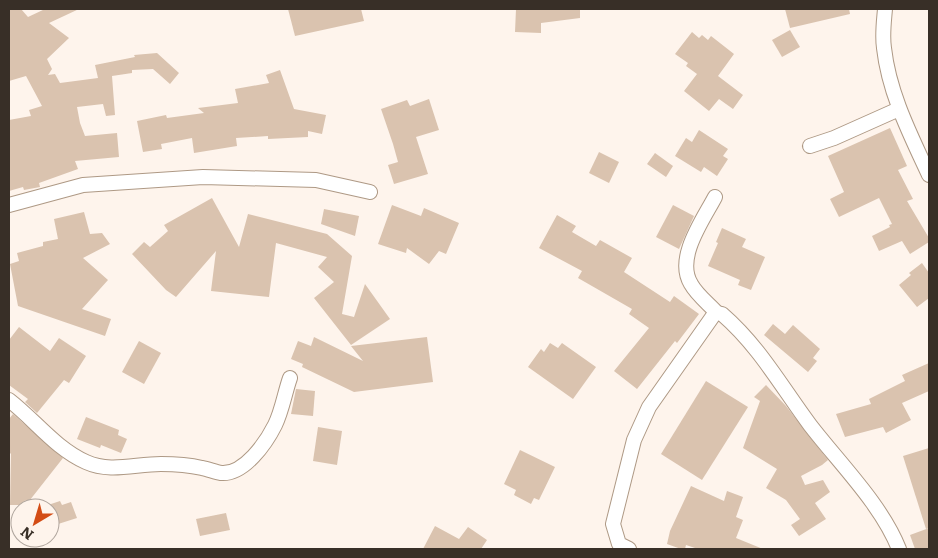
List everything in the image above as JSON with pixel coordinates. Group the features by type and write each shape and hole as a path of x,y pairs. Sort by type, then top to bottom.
{"street":[{"path":"885,9 883,47 890,80 899,109 929,175"},
{"path":"810,146 834,138 899,109"},
{"path":"9,205 82,185 203,177 316,180 370,192"},
{"path":"715,197 687,252 686,272 691,284 717,313 722,314 748,338 810,424 869,499 893,535 899,549"},
{"path":"629,549 619,544 613,524 634,440 649,408 713,316 717,313"},
{"path":"9,400 62,448 92,464 111,469 145,464 170,464 200,467 222,473 242,468 257,451 276,424 290,378"}],"building":[{"path":"9,9 21,9 28,17 45,9 79,9 49,23 69,38 47,59 52,69 48,75 55,74 60,83 98,78 95,65 135,57 134,55 157,53 179,73 170,84 153,69 132,70 132,73 112,76 115,115 106,116 103,104 77,107 85,136 117,133 119,157 75,161 78,169 39,183 40,187 24,190 23,187 9,191 9,120 31,116 29,110 42,106 26,76 9,81"},
{"path":"288,9 361,9 364,21 295,36"},
{"path":"516,9 580,9 580,18 541,23 541,33 515,32"},
{"path":"785,9 849,9 850,14 790,28"},
{"path":"790,30 800,47 782,57 772,40"},
{"path":"692,32 699,38 702,35 708,40 711,36 734,54 718,76 743,95 733,109 719,99 709,111 684,91 697,74 686,66 688,63 675,54"},
{"path":"280,70 294,109 326,115 322,134 308,131 308,137 268,139 268,136 236,138 237,146 194,153 192,138 161,144 162,149 143,152 137,121 166,115 167,118 204,113 198,108 238,103 235,89 269,83 266,75"},
{"path":"429,99 439,130 416,137 428,174 394,184 388,165 398,162 381,109 407,100 410,106"},
{"path":"890,128 907,166 898,170 913,199 907,201 929,238 929,242 910,254 902,241 879,251 872,236 890,227 889,225 892,224 879,198 839,217 830,199 844,192 828,156"},
{"path":"699,130 728,149 723,156 728,159 717,176 704,167 701,172 675,156 686,138 692,142"},
{"path":"599,152 619,162 609,183 589,173"},
{"path":"655,153 673,166 666,177 647,164"},
{"path":"212,198 239,247 248,214 327,234 352,256 342,314 354,317 365,284 390,319 351,345 314,298 334,282 318,267 327,257 276,243 269,297 211,291 216,251 176,297 166,290 132,254 144,242 150,247 168,231 164,225"},
{"path":"392,205 421,216 424,208 459,223 446,254 439,251 429,264 407,248 406,253 378,244"},
{"path":"673,205 694,216 679,249 656,237"},
{"path":"324,209 359,216 355,236 321,224"},
{"path":"84,212 90,234 102,233 110,244 83,258 108,280 82,309 111,319 105,336 18,306 10,264 19,261 17,253 43,246 43,242 58,239 54,219"},
{"path":"557,215 576,226 572,232 596,246 600,240 632,258 624,272 670,302 674,296 699,314 677,343 675,341 637,389 614,371 649,328 629,314 632,309 578,278 582,271 539,248"},
{"path":"722,228 746,239 742,247 765,257 751,290 738,285 740,280 708,266"},
{"path":"922,263 929,273 929,298 917,307 899,285 911,275 909,273"},
{"path":"773,324 785,334 793,325 820,349 813,358 817,361 808,372 764,335"},
{"path":"19,327 50,351 59,338 86,356 69,383 64,380 37,413 25,402 28,399 9,385 9,340"},
{"path":"314,337 363,361 351,346 427,337 433,382 354,392 302,367 303,364 291,359 298,341 311,346"},
{"path":"139,341 161,353 144,384 122,372"},
{"path":"550,343 558,348 562,343 596,367 573,399 528,367 541,349 544,352"},
{"path":"929,363 929,391 902,403 911,420 886,433 883,427 845,437 836,414 871,404 869,399 905,381 902,375"},
{"path":"706,381 748,407 702,480 661,454"},
{"path":"766,385 786,406 828,460 801,476 805,485 823,480 830,492 815,503 826,519 799,536 791,525 800,519 786,500 766,488 777,469 743,448 760,401 754,397"},
{"path":"296,389 315,391 313,416 291,414"},
{"path":"13,414 63,458 32,498 10,498 11,453 9,455 9,419"},
{"path":"86,417 119,430 118,435 127,439 121,453 101,445 100,448 77,439"},
{"path":"318,427 342,431 337,465 313,461"},
{"path":"929,448 929,528 926,529 903,456"},
{"path":"520,450 555,467 539,500 534,498 531,504 514,495 516,490 504,484"},
{"path":"691,486 724,501 727,491 743,497 736,517 743,520 736,538 763,549 698,549 686,545 685,549 681,549 667,544 670,531"},
{"path":"60,501 62,505 71,502 77,518 60,523"},
{"path":"226,513 230,530 200,536 196,519"},
{"path":"435,526 459,539 468,527 487,540 481,549 423,549"},
{"path":"929,528 929,549 915,549 910,535"}]}
